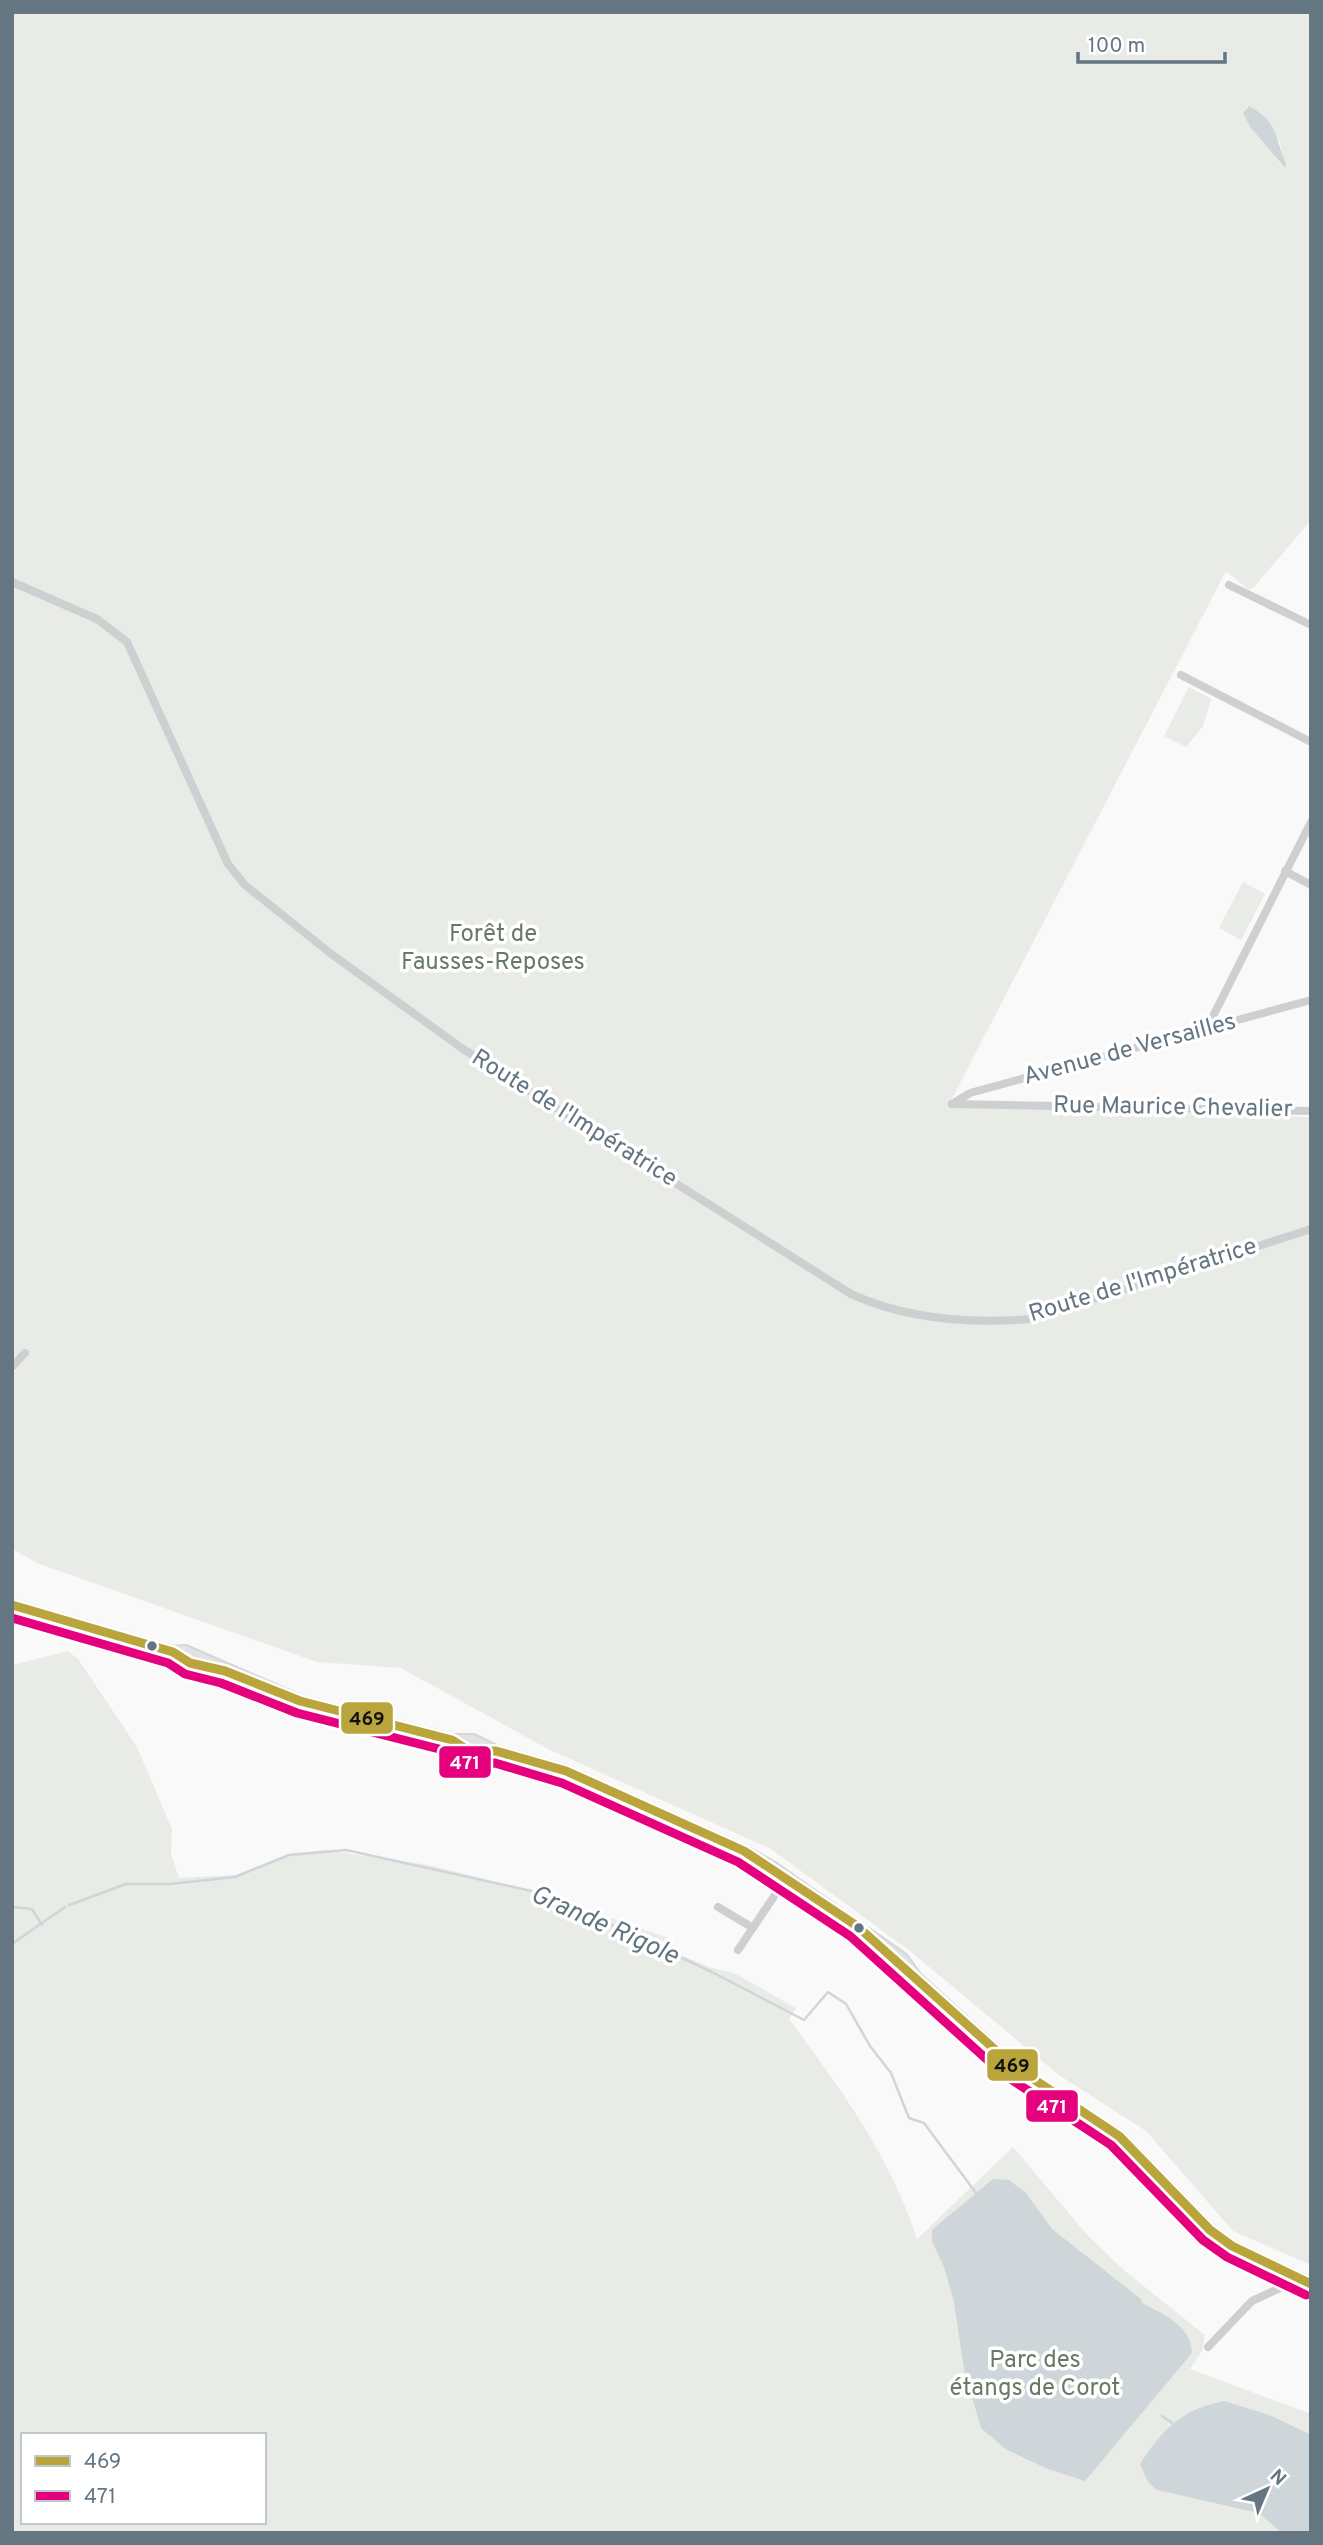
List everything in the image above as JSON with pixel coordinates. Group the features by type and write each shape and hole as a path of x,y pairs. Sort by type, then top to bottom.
{"main road":[{"path":"12,1605 173,1652 182,1660 202,1668 225,1671 300,1701 452,1740 471,1752 496,1751 566,1771 744,1851 787,1877 903,1959 915,1976 1011,2064 1119,2136 1210,2230 1232,2246 1311,2284"}],"street":[{"name":"Route de l'Impératrice","path":"12,582 97,619 127,642 228,864 261,899 463,1049 851,1294 880,1306 947,1320 987,1323 1032,1318 1311,1229"},
{"path":"1229,585 1311,625"},
{"path":"1181,675 1311,741"},
{"path":"1206,1030 1311,822"},
{"path":"1285,871 1311,885"},
{"name":"Avenue de Versailles","path":"952,1104 970,1093 1311,1000"},
{"name":"Rue Maurice Chevalier","path":"952,1104 1311,1111"},
{"path":"12,1367 25,1353"},
{"path":"738,1950 787,1877"},
{"path":"718,1907 753,1928"},
{"path":"1208,2347 1252,2301 1291,2283 1296,2277"}],"green space":[{"name":"Forêt de Fausses-Reposes","path":"12,12 1311,12 1311,520 1249,590 1226,571 948,1106 1311,1117 1311,2265 1233,2231 1146,2131 1059,2075 910,1951 771,1849 548,1749 401,1668 317,1662 37,1563 12,1549 12,1375 18,1368 12,1359","holes":["1248,106 1280,142 1284,168 1250,127 1243,113"]},
{"path":"1189,687 1211,699 1203,726 1186,747 1164,736"},
{"path":"1243,882 1265,894 1241,940 1219,928"},
{"name":"Parc des étangs de Corot","path":"68,1651 78,1659 137,1747 172,1829 171,1854 179,1878 236,1875 289,1854 324,1850 429,1865 543,1894 671,1939 669,1950 709,1967 736,1974 796,2008 789,2019 845,2097 878,2151 893,2179 917,2239 1013,2147 1088,2236 1125,2271 1205,2335 1202,2351 1190,2369 1311,2414 1311,2533 12,2533 12,1665"}],"shaded area":[{"path":"1249,106 1271,124 1286,163 1285,168 1250,127 1243,113"},
{"path":"993,2179 1009,2180 1026,2193 1052,2229 1141,2299 1142,2303 1175,2322 1182,2328 1191,2344 1192,2353 1085,2481 1048,2469 1007,2450 981,2428 964,2369 954,2302 944,2267 932,2241 932,2230"},
{"path":"1224,2401 1272,2416 1311,2435 1311,2533 1282,2533 1259,2513 1157,2490 1148,2482 1140,2464 1157,2440 1185,2415"}],"waterway":[{"name":"Grande Rigole","path":"69,1905 126,1884 169,1884 235,1877 289,1855 346,1850 545,1894 712,1972 804,2020 828,1992 846,2004 870,2046 891,2073 909,2118 924,2123 976,2193"},
{"path":"12,1907 32,1909 42,1925"},
{"name":"Grande Rigole","path":"12,1944 65,1907"},
{"path":"1162,2416 1172,2423"}],"transit line":[{"name":"469","path":"12,1605 173,1652 190,1663 225,1671 300,1701 452,1740 471,1752 496,1751 566,1771 744,1851 857,1926 1011,2064 1119,2136 1210,2230 1232,2246 1311,2284"},
{"name":"471","path":"12,1618 168,1663 185,1674 221,1683 297,1713 447,1751 468,1764 495,1763 562,1783 738,1862 850,1936 1003,2074 1111,2145 1203,2240 1227,2257 1306,2295"}]}
